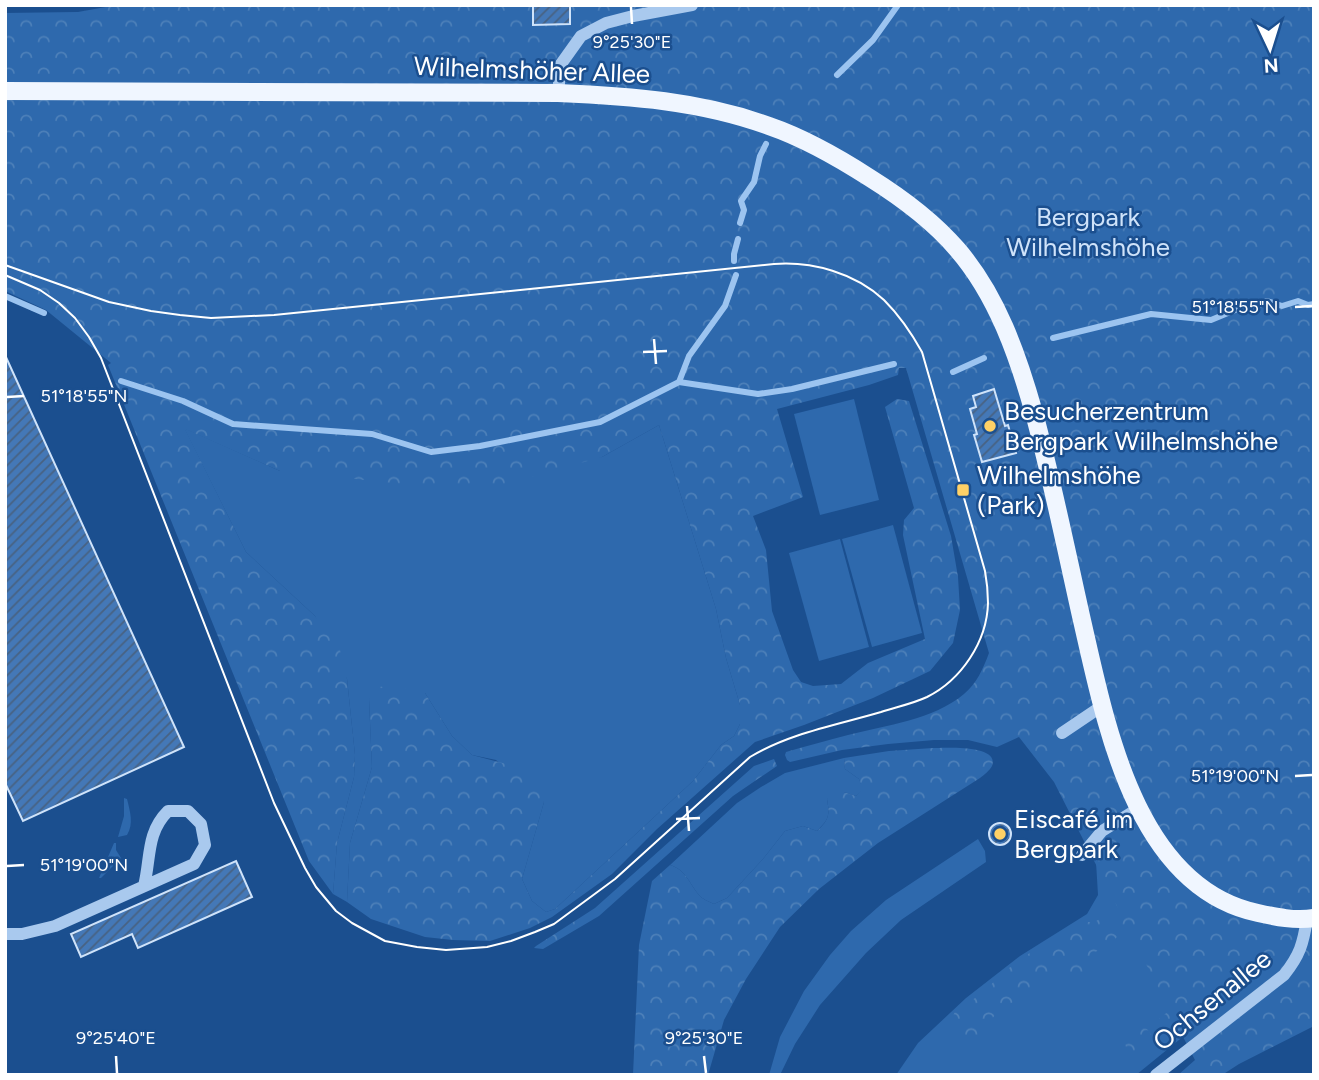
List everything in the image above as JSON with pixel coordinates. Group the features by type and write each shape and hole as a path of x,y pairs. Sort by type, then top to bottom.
{"main road":[{"name":"Wilhelmshöher Allee","path":"5,91 558,93 624,96 705,108 769,126 853,167 898,195 959,250 984,286 1015,354 1035,416 1102,706 1120,765 1139,808 1168,856 1209,895 1243,910 1281,918 1310,919"}],"street":[{"path":"558,93 561,64 581,36 606,23 692,5"},
{"path":"1062,733 1102,706"},
{"path":"1082,855 1102,831 1139,808"},
{"path":"5,934 55,926 194,864 205,845 201,824 188,811 168,811 159,820 149,850 149,868 144,886"},
{"name":"Ochsenallee","path":"1156,1075 1284,975 1296,960 1310,919"}],"green space":[{"name":"Bergpark Wilhelmshöhe","path":"117,5 1314,5 1314,1026 1222,1075 1178,1075 1195,1060 1180,1031 1163,1036 1157,1032 1154,1023 1170,1010 1125,924 1116,938 1093,955 1079,980 1070,980 1060,975 1045,976 995,1015 980,1034 967,1042 955,1041 946,1034 947,1026 955,1012 985,991 1003,972 1036,947 1065,933 1077,922 1111,919 1119,910 1054,782 1019,737 997,747 968,740 934,740 842,750 790,762 785,755 786,752 924,716 952,703 969,690 989,653 906,368 899,368 898,375 869,385 777,409 803,497 753,516 766,550 772,611 793,670 801,682 813,686 841,684 868,663 925,639 903,535 904,520 914,508 885,407 897,399 909,401 951,536 960,610 953,643 930,671 873,698 755,742 657,829 612,874 552,917 530,928 490,941 425,937 371,919 347,902 350,843 372,767 369,699 377,687 395,686 425,693 452,736 472,755 533,771 544,802 522,879 532,901 546,912 555,909 693,781 721,745 734,736 740,724 740,705 726,658 716,609 659,425 602,457 477,492 280,471 185,429 246,552 315,616 340,650 347,679 355,755 354,777 337,843 333,894 309,861 108,365 111,363 46,310 5,291 5,13 78,12"},
{"path":"854,399 879,500 820,515 794,414"},
{"path":"659,425 716,609 726,658 740,705 740,724 734,736 721,745 693,781 555,909 546,912 532,901 522,879 544,802 496,760 472,755 452,736 425,693 369,699 372,767 350,843 347,902 333,894 337,843 354,777 355,755 347,679 315,616 246,552 184,428 280,471 602,457"},
{"path":"893,525 922,633 872,647 842,539"},
{"path":"840,539 869,647 819,661 789,553"},
{"path":"933,748 980,751 992,759 992,766 980,778 878,843 819,889 780,927 746,979 724,1020 708,1075 633,1075 639,945 652,881 670,865 684,874 703,899 714,904 727,898 785,831 803,826 817,831 821,827 828,817 827,799 832,791 856,796 862,789 859,779 845,769 844,758"},
{"path":"844,758 845,769 859,779 863,789 856,796 844,792 827,799 828,817 817,831 803,826 785,831 727,898 714,904 703,899 684,874 670,865 737,803 761,787 785,773"},
{"path":"774,759 777,766 733,796 599,916 543,949 534,948 595,908 754,766"},
{"path":"124,798 127,799 131,817 130,826 127,835 118,837 124,816"},
{"path":"978,839 985,851 986,862 901,920 866,953 820,1005 795,1044 780,1075 769,1075 780,1037 804,991 851,931 886,900"},
{"path":"114,843 121,858 99,878"},
{"path":"1096,862 1190,1031 1136,1075 896,1075 918,1043 966,998 1020,956 1087,914 1098,895"},
{"path":"1136,1026 1147,1029 1152,1036 1147,1047 1136,1053 1127,1050 1125,1042 1128,1030"}],"building":[{"path":"533,5 570,5 570,24 533,25"},
{"path":"5,355 184,747 23,821 5,783"},
{"name":"Besucherzentrum Bergpark Wilhelmshöhe","path":"994,389 1016,453 982,462 970,409 976,407 973,396"},
{"name":"Eiscafé im Bergpark","path":"1000,823 1008,826 1011,834 1008,842 1000,845 992,842 989,834 992,826"},
{"path":"236,861 252,897 138,948 132,934 81,957 71,934"}],"waterway":[{"path":"837,75 873,40 898,5"},
{"path":"740,223 744,210 741,201 754,182 760,156 766,144"},
{"path":"734,261 738,239"},
{"path":"121,381 183,401 233,424 372,434 431,452 480,446 600,422 679,382 689,356 725,306 736,275"},
{"path":"5,296 44,313"},
{"path":"1053,338 1151,314 1211,320 1240,308 1252,309 1267,301 1282,306 1298,301 1314,304"},
{"path":"953,372 984,358"},
{"path":"679,382 758,394 792,389 894,364"}],"tram line":[{"path":"5,265 109,302 151,311 211,318 274,315 774,264 818,267 846,276 884,300 905,325 922,352 985,571 988,603 983,632 961,670 951,681 927,697 797,736 750,757 615,879 554,924 511,941 487,947 446,950 385,941 336,911 316,887 305,868 274,803 101,358 75,318 59,303 40,290 5,275"}],"place":[{"name":"Besucherzentrum Bergpark Wilhelmshöhe","path":"990,426"},
{"name":"Wilhelmshöhe (Park)","path":"963,490"},
{"name":"Eiscafé im Bergpark","path":"1000,834"}]}
